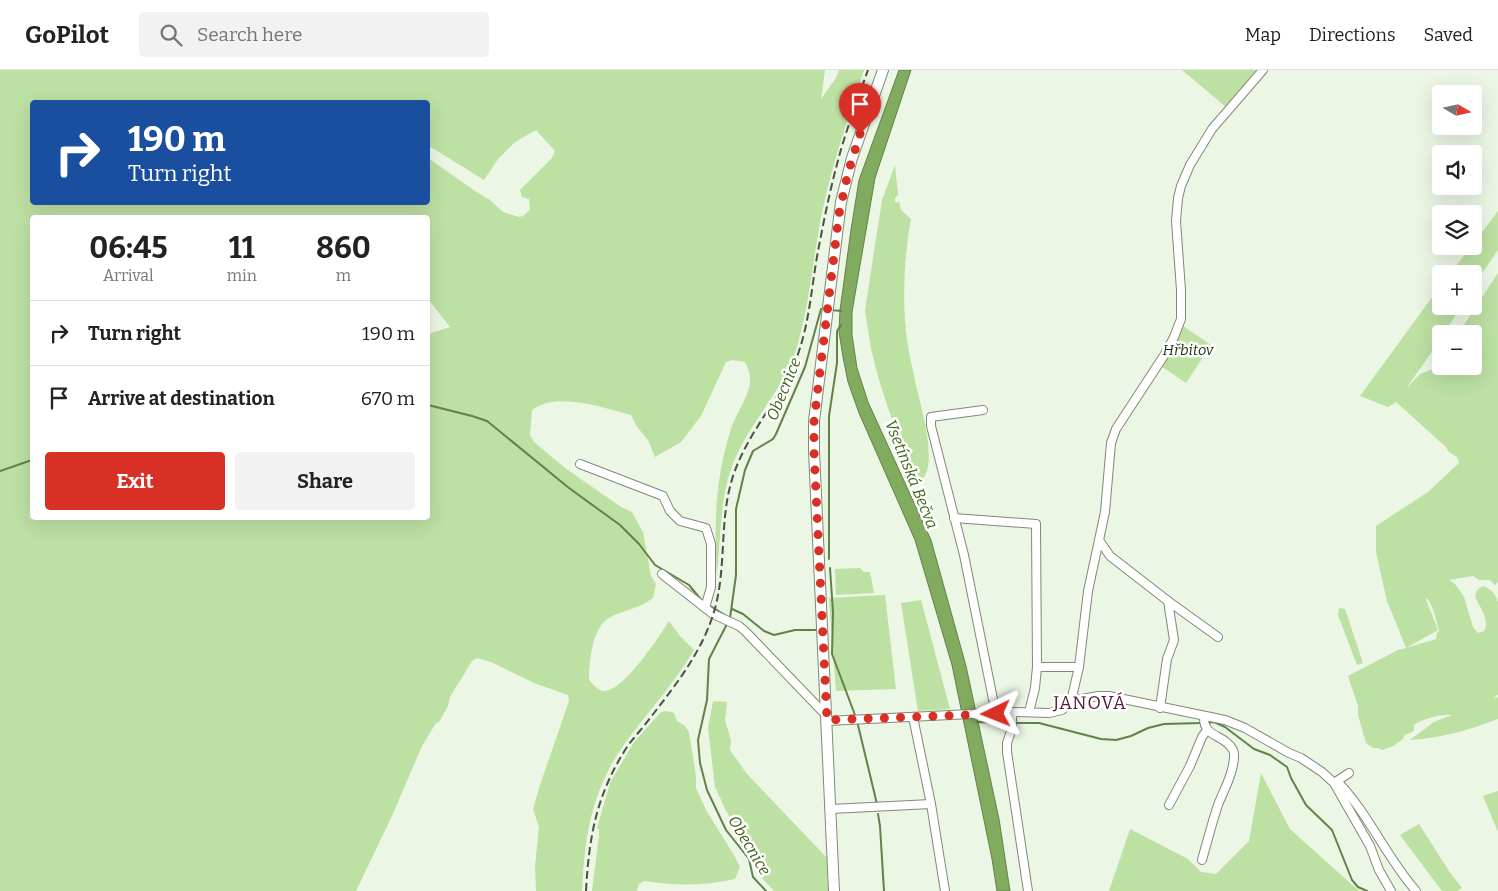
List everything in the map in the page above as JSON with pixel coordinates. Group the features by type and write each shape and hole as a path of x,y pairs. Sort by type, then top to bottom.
{"main road":[{"path":"834,891 814,435 839,214 844,186 883,70"}],"street":[{"path":"662,574 713,614 745,631 827,717 916,717 993,714 1012,720 1028,712 1049,713 1066,708 1071,701 1079,667 1088,592 1105,512 1111,443 1116,429 1165,354 1181,319 1176,221 1178,198 1184,176 1212,129 1263,70"},
{"path":"983,410 931,417 931,426 966,565 993,714"},
{"path":"580,464 663,496 674,517 680,521 706,528 711,544 711,587 705,608"},
{"path":"954,518 1036,524 1037,667 1035,688 1028,712"},
{"path":"1099,540 1110,556 1218,637"},
{"path":"1160,708 1167,659 1174,640 1168,601"},
{"path":"1037,667 1079,667"},
{"path":"1071,701 1102,696 1160,708 1205,723 1231,747 1233,750 1233,767 1219,804 1202,860"},
{"path":"916,717 914,725 931,804 945,891"},
{"path":"1012,720 1006,752 1028,891"},
{"path":"1205,723 1225,720 1244,728 1301,758 1336,782 1349,793 1416,891"},
{"path":"1168,806 1190,766 1202,737 1205,723"},
{"path":"1336,782 1349,773"},
{"path":"1336,782 1370,846 1379,870 1391,891"},
{"path":"830,809 931,804"}],"green space":[{"path":"0,70 825,70 821,99 836,78 839,70 864,70 827,190 805,315 796,350 783,379 742,445 730,473 723,502 717,575 716,518 719,482 726,445 732,426 749,387 749,371 745,362 733,360 726,362 701,416 681,442 655,457 648,440 637,427 631,415 594,405 567,401 542,404 532,410 530,435 534,442 565,468 621,507 632,512 643,532 651,576 656,584 653,598 613,616 601,625 592,648 589,680 602,691 612,689 640,662 669,621 694,650 671,685 628,739 606,775 598,793 588,830 582,891 536,891 535,867 539,827 533,809 569,701 568,695 534,683 491,662 477,658 472,661 450,697 448,706 439,722 436,723 422,746 391,818 356,891 0,891"},
{"path":"1182,70 1261,70 1226,107"},
{"path":"895,165 898,195 895,201 897,203 899,201 901,210 911,219 905,280 905,325 910,357 925,422 929,453 928,466 924,477 917,482 879,380 871,349 865,310 882,200"},
{"path":"1498,211 1498,250 1482,273 1482,265 1457,265 1464,255 1482,255 1482,232"},
{"path":"1498,273 1498,582 1495,585 1490,580 1479,580 1473,576 1449,580 1456,585 1464,597 1473,627 1478,633 1484,631 1486,622 1475,597 1477,590 1483,586 1489,589 1498,602 1498,695 1494,696 1498,698 1498,719 1455,733 1410,740 1434,722 1452,715 1432,717 1414,725 1414,730 1405,735 1402,740 1382,750 1373,748 1366,743 1358,715 1358,706 1348,676 1398,650 1406,648 1387,601 1376,552 1376,526 1428,492 1459,463 1457,457 1448,451 1446,447 1396,402 1388,407 1360,396 1432,297 1432,315 1456,315 1449,325 1432,325 1432,352 1407,387 1420,374 1432,369 1432,375 1482,375 1482,325 1464,325 1470,315 1482,315 1482,297","holes":["1427,598 1433,610 1439,631 1436,639 1406,648 1438,630 1426,600"]},
{"name":"Hřbitov","path":"1183,326 1211,345 1186,383 1161,366"},
{"path":"860,568 864,572 870,572 874,593 836,595 835,569"},
{"path":"885,595 896,689 836,691 829,598"},
{"path":"921,600 950,709 918,711 901,603"},
{"path":"1339,608 1345,609 1363,663 1357,665 1338,615"},
{"path":"713,701 727,702 725,720 731,740 730,750 747,774 827,858 828,891 774,891 761,877 746,840 726,811 715,787 708,728"},
{"path":"661,712 674,713 677,721 684,725 689,732 696,788 706,810 740,867 735,879 712,883 668,884 644,881 639,884 637,891 592,891 599,835 597,828 610,783 634,742"},
{"path":"1261,773 1290,829 1360,891 1109,891 1130,829 1188,859 1201,872 1216,874 1249,841"},
{"path":"1498,791 1498,832 1483,796"},
{"path":"1419,824 1462,888 1457,891 1442,891 1400,835"}],"shaded area":[{"path":"899,70 911,70 875,178 852,312 852,335 857,368 868,402 931,540 966,666 999,819 1010,891 997,891 952,665 915,540 859,413 848,382 839,332 840,310 859,180"}],"waterway":[{"name":"Obecnice","path":"730,618 736,575 736,509 745,470 753,451 773,439 776,434 805,367 821,309 824,309"},
{"name":"Obecnice","path":"831,310 841,311"},
{"path":"829,559 829,416 837,363 837,331 841,325"},
{"path":"430,406 487,421 569,488 620,525 639,544 655,565 689,585 703,602"},
{"path":"0,471 30,461"},
{"path":"830,568 833,612 832,654 855,715"},
{"path":"707,604 725,615"},
{"name":"Obecnice","path":"732,609 743,614 764,631 774,635 795,630 816,630"},
{"name":"Obecnice","path":"728,622 709,659 707,700 698,740 700,763 707,790 726,830 749,859 753,877 766,891"},
{"path":"857,721 877,804"},
{"path":"977,722 1010,723"},
{"path":"1207,723 1214,722 1225,727 1254,749 1270,755 1287,767 1306,805 1332,830 1352,880 1358,887 1367,891"},
{"path":"1014,723 1039,723 1101,739 1116,740 1164,724 1202,723"},
{"path":"878,814 884,891"}],"railway":[{"path":"586,891 592,833 609,779 629,744 688,666 702,642 713,615 720,582 725,516 731,483 753,433 782,387 798,354 806,326 817,255 833,181 845,136 868,70"}],"district":[{"name":"JANOVÁ","path":"1090,703"}],"route":[{"path":"860,134 848,173 839,214 814,421 827,720 996,714"}],"water label":[{"name":"Vsetínská Bečva","path":"912,474"}]}
